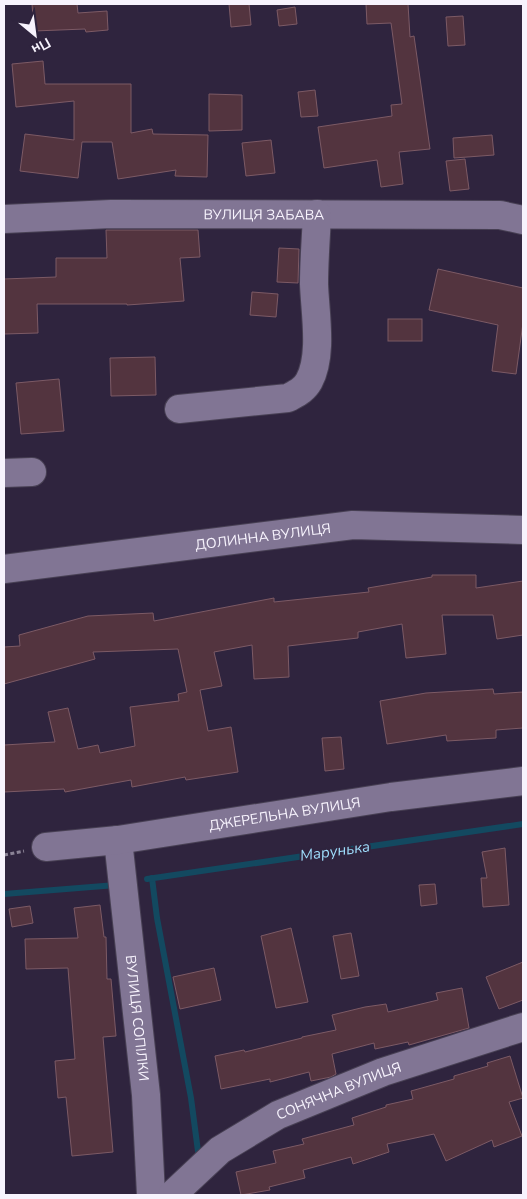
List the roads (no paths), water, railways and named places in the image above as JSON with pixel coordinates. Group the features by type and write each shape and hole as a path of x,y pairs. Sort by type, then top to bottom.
{"street":[{"name":"ВУЛИЦЯ ЗАБАВА","path":"4,219 111,214 317,214 500,215 523,220"},
{"path":"178,408 288,398 302,391 309,381 314,363 316,342 314,284 317,214"},
{"path":"4,473 32,472"},
{"name":"ДОЛИННА ВУЛИЦЯ","path":"4,569 353,525 523,530"},
{"name":"ДЖЕРЕЛЬНА ВУЛИЦЯ","path":"46,848 118,840 391,797 523,781"},
{"name":"ВУЛИЦЯ СОПІЛКИ","path":"118,840 146,1095 166,1194"},
{"name":"СОНЯЧНА ВУЛИЦЯ","path":"166,1194 220,1150 278,1115 383,1072 523,1027"}],"waterway":[{"name":"Марунька","path":"147,879 523,824"},
{"path":"152,878 157,918 191,1098 199,1159"},
{"name":"Марунька","path":"4,894 116,885"}]}
